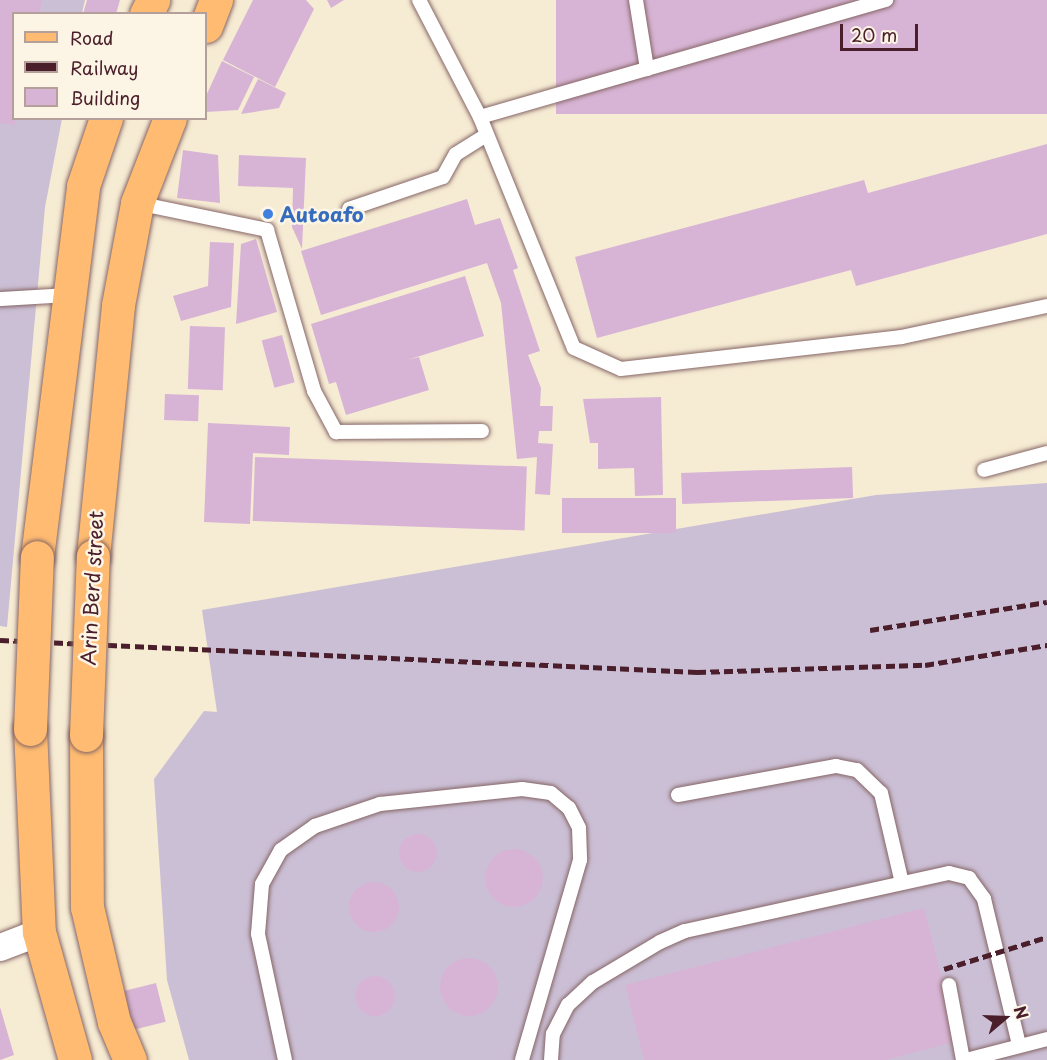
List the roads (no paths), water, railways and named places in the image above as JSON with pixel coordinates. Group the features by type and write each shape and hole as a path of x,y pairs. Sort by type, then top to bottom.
{"main road":[{"path":"207,23 216,0"},
{"path":"75,1060 39,933 30,729 37,557 82,186 105,120"},
{"name":"Arin Berd street","path":"130,1060 114,1022 87,907 86,735 93,556 103,410 137,203 169,120"}],"street":[{"path":"0,947 39,933"}],"lane":[{"path":"419,0 480,117 574,348 621,369 902,337 1047,306"},
{"path":"636,0 647,69"},
{"path":"480,117 886,0"},
{"path":"349,208 443,177 456,154 487,135"},
{"path":"137,203 267,230 314,391 336,432 482,431"},
{"path":"0,299 70,295"},
{"path":"984,470 1047,453"},
{"path":"678,795 836,766 857,770 881,793 902,883"},
{"path":"285,1060 258,934 262,884 281,850 315,826 380,804 522,789 551,793 569,808 579,828 580,860 522,1060"},
{"path":"551,1060 553,1034 568,1005 593,982 660,942 685,931 949,873 969,878 984,899 1019,1046"},
{"path":"949,985 964,1060 1047,1039"}],"railway":[{"path":"870,630 1047,602"},
{"path":"0,640 697,672 925,665 1047,645"},
{"path":"944,969 1047,937"}],"place":[{"name":"Autoafo","path":"268,214"}]}
